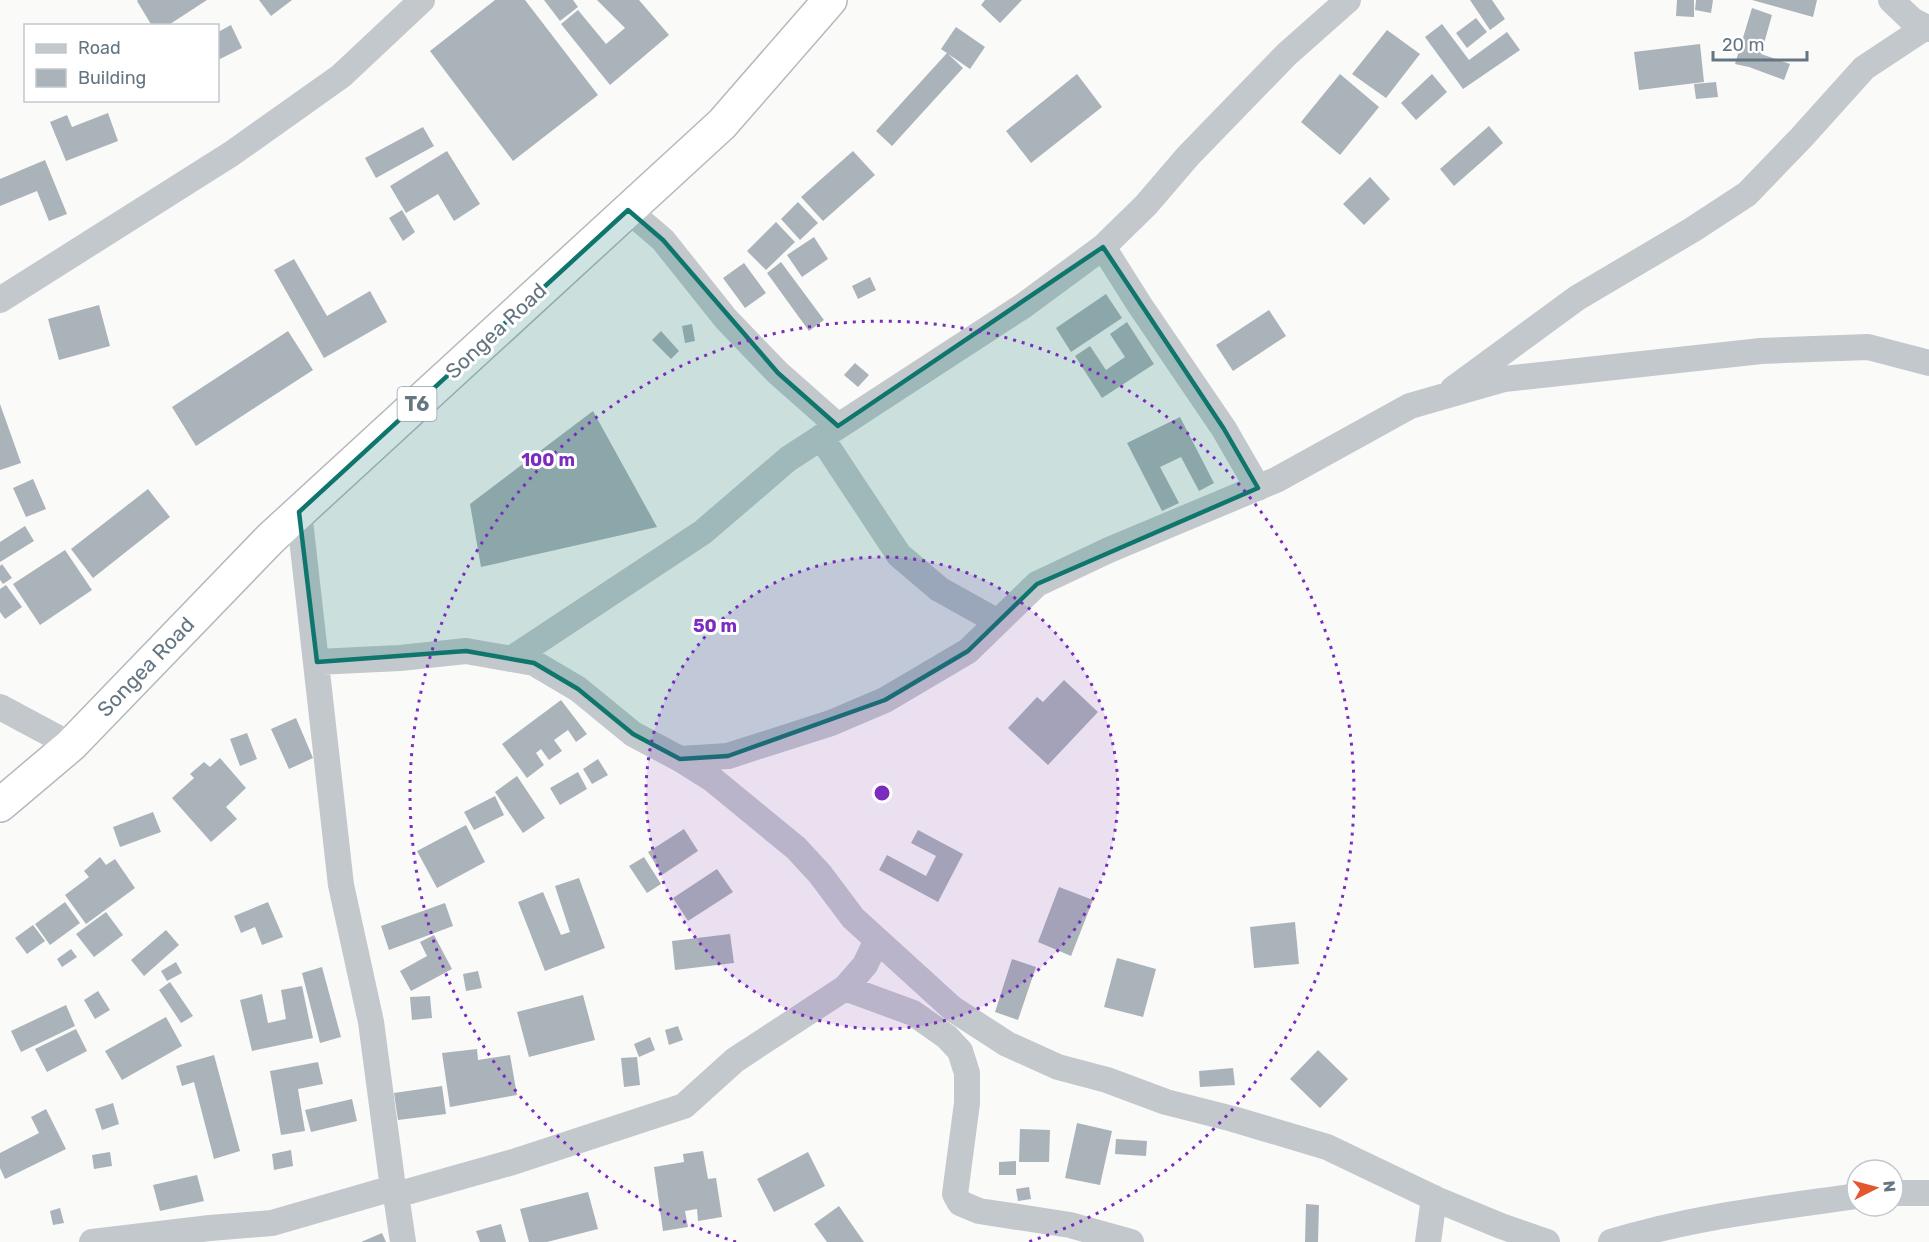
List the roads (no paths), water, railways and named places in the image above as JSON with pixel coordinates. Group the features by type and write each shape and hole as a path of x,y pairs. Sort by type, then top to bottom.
{"highway":[{"name":"Songea Road","path":"0,805 71,745 262,546 722,124 830,0"}],"street":[{"path":"0,300 240,148 341,76 423,0"},
{"path":"511,659 703,532 788,459 1023,306 1103,247 1146,205 1188,156 1280,61 1348,0"},
{"path":"1444,397 1577,298 1692,230 1747,194 1864,68 1923,19 1891,0"},
{"path":"628,210 663,240 726,319 830,431 899,555 939,589 998,622"},
{"path":"1103,247 1224,429 1258,488"},
{"path":"680,759 728,756 831,723 885,700 968,651 1037,584 1110,550 1276,480 1410,406 1504,379 1761,351 1868,347 1929,363"},
{"path":"299,512 341,885 371,1022 403,1242"},
{"path":"317,662 400,658 466,651 534,663 578,689 633,734 712,779 796,848 853,918 953,1009 1006,1044 1058,1067 1107,1080 1166,1102 1233,1119 1327,1148 1434,1198 1547,1242"},
{"path":"0,707 71,745"},
{"path":"92,1242 272,1223 513,1162 684,1106 735,1060 845,988 865,966 878,940"},
{"path":"845,988 913,1013 948,1037 960,1052 967,1083 963,1138 955,1194 960,1203 979,1211 1070,1225 1131,1242"},
{"path":"1905,1193 1929,1193"},
{"path":"1428,1242 1434,1198"},
{"path":"1611,1242 1647,1231 1722,1215 1845,1198"}]}
